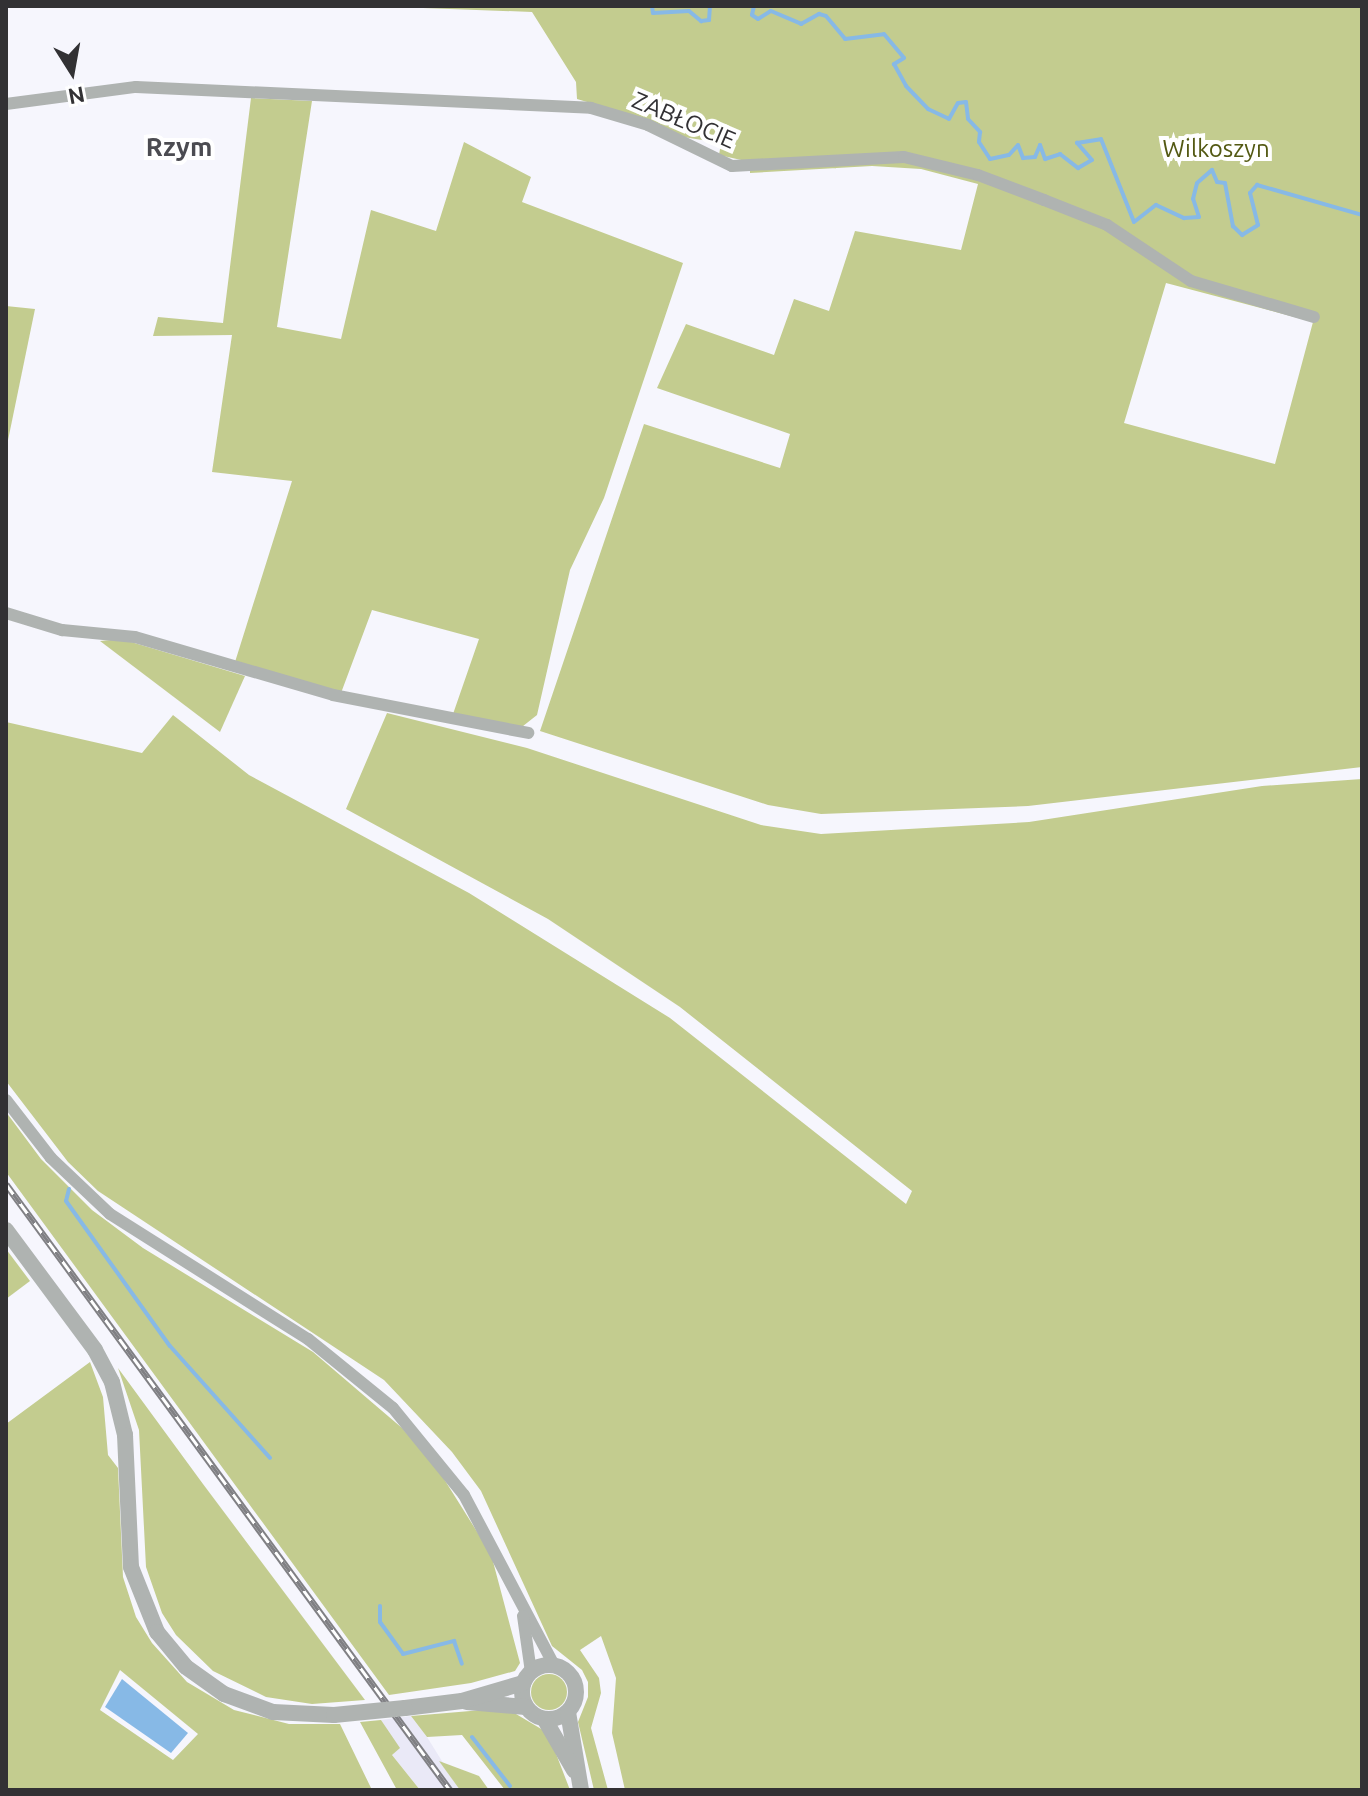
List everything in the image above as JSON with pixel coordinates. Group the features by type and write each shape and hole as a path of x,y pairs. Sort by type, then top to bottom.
{"street":[{"name":"ZABŁOCIE","path":"6,104 136,87 591,108 648,125 732,166 904,157 978,175 1107,225 1191,281 1314,317"},
{"path":"6,613 62,630 135,637 333,695 528,733"},
{"path":"6,1100 51,1158 110,1214 308,1339 393,1408 464,1495 523,1613 554,1665 576,1684 568,1712 579,1782"},
{"path":"6,1230 95,1350 112,1382 125,1435 131,1567 157,1632 186,1667 236,1700 273,1712 334,1715 462,1701 526,1707 545,1720 579,1782"},
{"path":"523,1613 526,1707"},
{"path":"462,1701 554,1665"},
{"path":"545,1720 568,1712"}],"shaded area":[{"path":"411,1716 460,1790 420,1790 392,1755 399,1748 381,1720"}],"green space":[{"name":"Wilkoszyn","path":"369,6 1362,6 1362,767 1028,806 821,814 768,805 540,731 644,424 780,468 790,434 657,388 686,324 774,355 794,299 829,311 855,231 961,250 978,184 921,169 872,166 750,173 750,162 719,155 721,143 677,136 644,119 577,99 576,82 532,12","holes":["1166,283 1313,322 1275,464 1124,423"]},
{"path":"251,98 312,101 277,327 341,339 371,210 436,231 464,142 531,177 522,202 683,263 604,498 570,570 537,715 518,730 453,714 479,639 372,610 341,693 235,662 292,481 212,472 232,335 153,336 158,317 223,323"},
{"path":"6,306 35,309 6,450"},
{"path":"121,639 245,676 220,732 100,641"},
{"path":"387,713 527,748 761,825 821,834 1029,822 1262,786 1362,779 1362,1790 625,1790 612,1733 616,1678 601,1636 580,1650 599,1678 601,1693 591,1728 608,1790 594,1790 578,1722 588,1697 588,1682 582,1670 552,1646 481,1491 452,1452 384,1380 98,1191 68,1162 6,1081 6,722 142,753 173,715 249,775 469,893 670,1018 906,1204 912,1191 680,1007 548,919 346,809"},
{"path":"6,1112 41,1159 92,1210 143,1248 313,1352 402,1428 439,1471 491,1554 520,1663 515,1671 471,1683 389,1695 6,1172"},
{"path":"6,1249 30,1281 6,1299"},
{"path":"90,1362 103,1397 108,1455 118,1468 123,1577 136,1617 152,1643 187,1682 234,1710 289,1724 340,1724 372,1790 6,1790 6,1424","holes":["120,1670 198,1734 173,1760 100,1710"]},
{"path":"118,1368 365,1700 312,1704 266,1697 213,1671 176,1635 162,1613 146,1567 139,1430"},
{"path":"549,1674 562,1679 567,1692 562,1705 549,1710 536,1705 531,1692 536,1679"},
{"path":"506,1708 548,1733 570,1790 505,1790 462,1735 427,1737 411,1716"},
{"path":"381,1720 400,1748 392,1755 420,1790 397,1790 360,1722"},
{"path":"439,1761 479,1776 489,1790 460,1790"}],"water":[{"path":"122,1679 188,1733 171,1753 105,1707"}],"waterway":[{"path":"652,6 653,13 689,11 701,21 709,20 710,6"},
{"path":"754,6 752,15 758,19 771,11 801,24 819,14 826,16 845,39 884,34 904,58 894,64 906,86 928,109 949,119 958,103 966,102 968,119 980,132 979,142 990,159 1009,155 1018,145 1023,158 1035,157 1040,145 1045,159 1060,154 1078,168 1092,160 1077,143 1101,139 1134,222 1156,205 1184,218 1199,217 1193,199 1197,183 1212,170 1217,182 1225,183 1233,226 1242,235 1258,225 1250,193 1257,185 1362,215"},
{"path":"69,1189 66,1201 170,1346 270,1458"},
{"path":"380,1606 380,1622 403,1654 454,1641 462,1664"},
{"path":"472,1737 510,1786"}],"railway":[{"path":"6,1184 450,1790"}],"district":[{"name":"Rzym","path":"179,147"}]}
